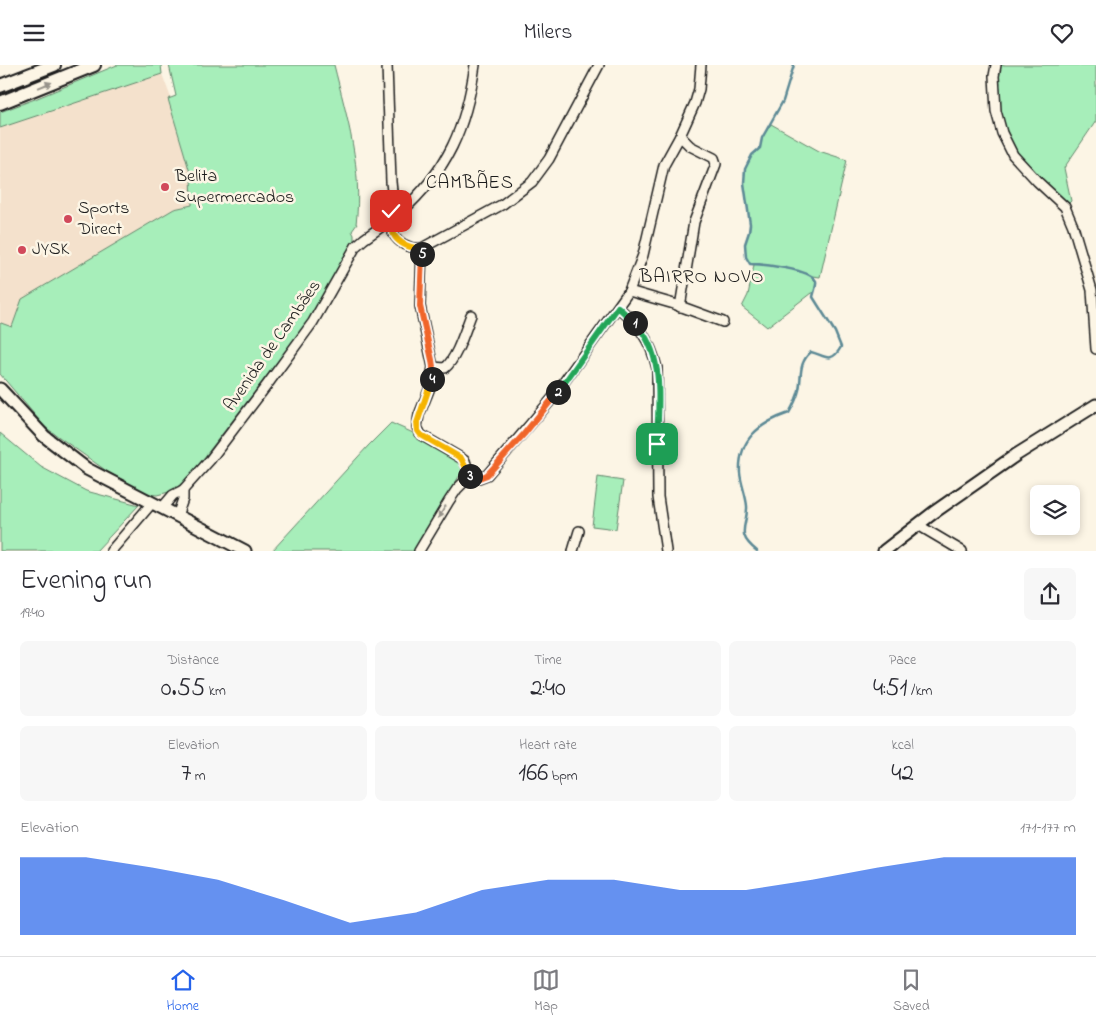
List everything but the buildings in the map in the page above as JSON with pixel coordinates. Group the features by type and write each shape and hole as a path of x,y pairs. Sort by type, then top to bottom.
{"highway":[{"path":"0,87 54,65"},
{"path":"0,103 94,65"}],"main road":[{"path":"0,389 44,436 87,469 245,551"},
{"path":"884,551 1016,455 1096,405"}],"street":[{"path":"387,65 391,182 397,212"},
{"name":"Avenida de Cambães","path":"111,551 157,506 183,490 210,460 313,322 356,246 364,239 391,224 386,218 388,213 397,212 430,183 448,157 462,125 475,65"},
{"path":"391,224 393,233 400,241 413,248 422,248 502,204 532,182 549,159 599,65"},
{"path":"470,476 479,478 487,475 524,434 551,401 629,291 643,255 664,165 695,103 699,89 701,65"},
{"path":"996,65 994,76 996,111 1002,133 1013,155 1065,207 1073,225 1092,290 1096,349"},
{"path":"680,136 690,146 714,158 716,164 694,221 680,307"},
{"path":"422,248 420,306 433,367 429,390 419,415 417,427 421,435 461,458 470,476"},
{"path":"629,291 723,322"},
{"path":"618,307 640,328 646,337 657,367 658,497 666,551"},
{"path":"433,367 445,368 448,365 471,315"},
{"path":"419,551 457,489 470,476"},
{"name":"Avenida de Cambães","path":"177,516 183,499 183,490"},
{"path":"918,525 962,551"},
{"path":"573,551 579,531"}],"shaded area":[{"path":"162,74 171,98 168,100 191,176 192,205 174,209 0,361 0,128"}],"green space":[{"path":"117,65 161,65 162,74 0,128 0,112"},
{"path":"169,65 334,65 356,164 358,204 357,224 352,231 354,240 317,308 305,326 190,476 173,491 157,495 148,494 108,472 45,427 0,374 0,324 12,327 22,299 174,209 192,205 191,176 168,99 176,96"},
{"path":"996,65 1096,65 1096,121 1064,168 1071,201 1065,207 1037,181 1002,133"},
{"path":"771,124 819,151 847,160 820,277 812,276 816,283 814,293 811,293 767,327 742,307 748,295 754,265 750,264 746,257 745,244 750,224 744,183 745,169 752,155 760,148 762,138"},
{"path":"391,423 411,432 456,459 462,468 461,473 415,551 272,551 368,446"},
{"path":"0,433 41,467 86,491 139,505 96,551 0,551"},
{"path":"598,477 623,481 616,529 592,526"}],"waterway":[{"path":"757,551 750,545 744,534 747,506 740,473 740,461 743,451 747,442 760,427 789,413 798,393 802,365 807,356 811,352 831,357 841,347 835,332 813,297 816,281 812,277 796,270 750,264 746,257 745,244 750,224 744,183 745,169 752,155 760,148 762,138 783,101 794,65"}],"place":[{"name":"Belita Supermercados","path":"165,187"},
{"name":"Sports Direct","path":"68,219"},
{"name":"JYSK","path":"22,250"}],"district":[{"name":"CAMBÃES","path":"470,183"},
{"name":"BAIRRO NOVO","path":"702,277"}],"route":[{"path":"391,211 386,218 393,225 393,233 396,237 408,246 422,248 419,299 433,373 425,403 417,423 418,431 421,435 461,458 470,476 479,478 487,475 551,401 618,307 640,328 655,358 658,378 657,444"}]}
